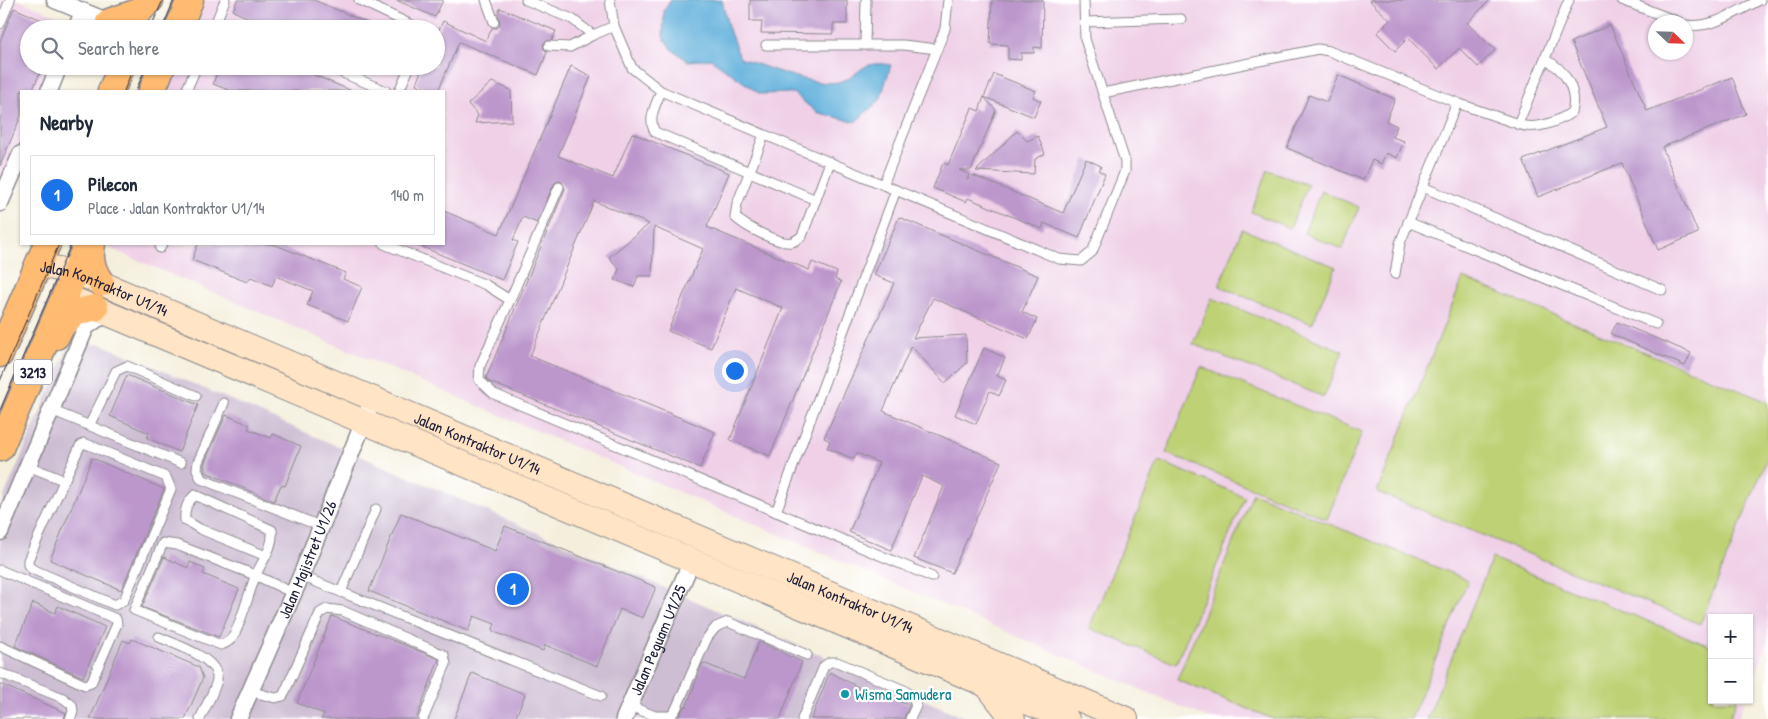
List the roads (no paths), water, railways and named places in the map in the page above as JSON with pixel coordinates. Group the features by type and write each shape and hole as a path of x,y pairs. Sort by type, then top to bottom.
{"main road":[{"path":"121,20 138,12 150,0"},
{"path":"142,20 150,0"},
{"path":"182,20 190,0"},
{"path":"111,90 118,75"},
{"path":"152,90 158,75"},
{"name":"3213","path":"0,448 87,245"},
{"path":"11,422 61,326 78,310 102,302 90,257 92,245"},
{"name":"3213","path":"2,348 42,255"}],"street":[{"path":"55,0 100,20"},
{"path":"80,20 83,12"},
{"path":"48,90 55,75"},
{"path":"0,203 20,156"},
{"name":"Jalan Kontraktor U1/14","path":"42,255 70,284 102,302 364,422 986,684 1060,710 1126,719"},
{"path":"0,532 86,327 97,318 102,302"},
{"name":"Jalan Kontraktor U1/14","path":"102,302 373,399 1060,710"},
{"name":"Jalan Majistret U1/26","path":"238,719 301,576 373,399"},
{"name":"Jalan Peguam U1/25","path":"627,713 692,560"},
{"path":"986,684 1013,719"}],"lane":[{"path":"0,24 10,0"},
{"path":"217,20 225,0"},
{"path":"359,0 401,20"},
{"path":"486,0 494,22"},
{"path":"526,0 572,18 593,35"},
{"path":"610,0 614,26 632,68 661,91 1059,259 1081,261 1092,252 1125,171 1125,161 1085,39 1084,0"},
{"path":"865,45 866,0"},
{"path":"884,185 945,29 948,0"},
{"path":"1518,124 1569,0"},
{"path":"1622,0 1661,15"},
{"path":"1693,26 1711,24 1760,0"},
{"path":"1085,22 1181,19"},
{"path":"549,46 570,47 614,26"},
{"path":"766,45 903,45 937,49"},
{"path":"1103,93 1318,50 1329,51 1457,103 1523,126 1541,126 1572,112 1574,103 1573,92 1567,79 1557,66 1545,60"},
{"path":"186,90 193,75"},
{"path":"348,75 384,90"},
{"path":"399,90 406,75"},
{"path":"661,91 652,115 651,125 655,132 816,200"},
{"path":"1395,274 1400,243 1457,103"},
{"path":"764,135 737,204 735,217 742,224 785,242 794,242 802,236 830,162"},
{"path":"559,187 480,366 479,380 494,394 932,577"},
{"path":"1423,187 1662,290"},
{"path":"776,512 896,190"},
{"path":"1408,222 1656,324"},
{"path":"386,245 486,285 510,300"},
{"path":"89,426 116,371 127,366 196,396"},
{"path":"224,403 198,462 197,469 201,479 320,526"},
{"path":"51,410 181,463"},
{"path":"88,443 166,477 170,482 171,490 121,603 115,605 32,569 28,565 28,560 63,480 80,446 88,443"},
{"path":"28,466 63,480"},
{"path":"266,556 200,529 185,520 184,512 189,501 195,495 272,530 273,538 266,556 256,575 234,635 227,643 221,646 134,610 163,543 177,545 256,575 293,593"},
{"path":"341,592 376,509"},
{"path":"0,570 116,620 117,624 91,683 85,685 0,646"},
{"path":"301,576 601,696"},
{"path":"250,690 275,698 283,696 320,614 327,609 342,611 444,655 446,664 423,719"},
{"path":"627,713 671,716 676,709 707,638 716,627 728,622 807,655"},
{"path":"159,637 204,658 215,670 217,679 200,719"},
{"path":"802,719 824,666 830,662 837,662 904,690 913,697 916,706 910,719"},
{"path":"0,673 63,698 72,705 73,712 70,719"}],"water":[{"path":"671,0 722,0 728,27 740,58 789,75 828,83 846,79 872,64 891,65 880,100 855,122 816,112 793,93 760,94 711,59 688,61 671,49 663,36 664,11"}],"tram line":[{"path":"154,20 163,0"},
{"path":"166,20 174,0"},
{"path":"124,90 130,75"},
{"path":"136,90 142,75"},
{"path":"0,381 59,245"},
{"path":"0,410 71,245"}],"place":[{"name":"Pilecon","path":"513,589"},
{"name":"Wisma Samudera","path":"845,694"}]}
